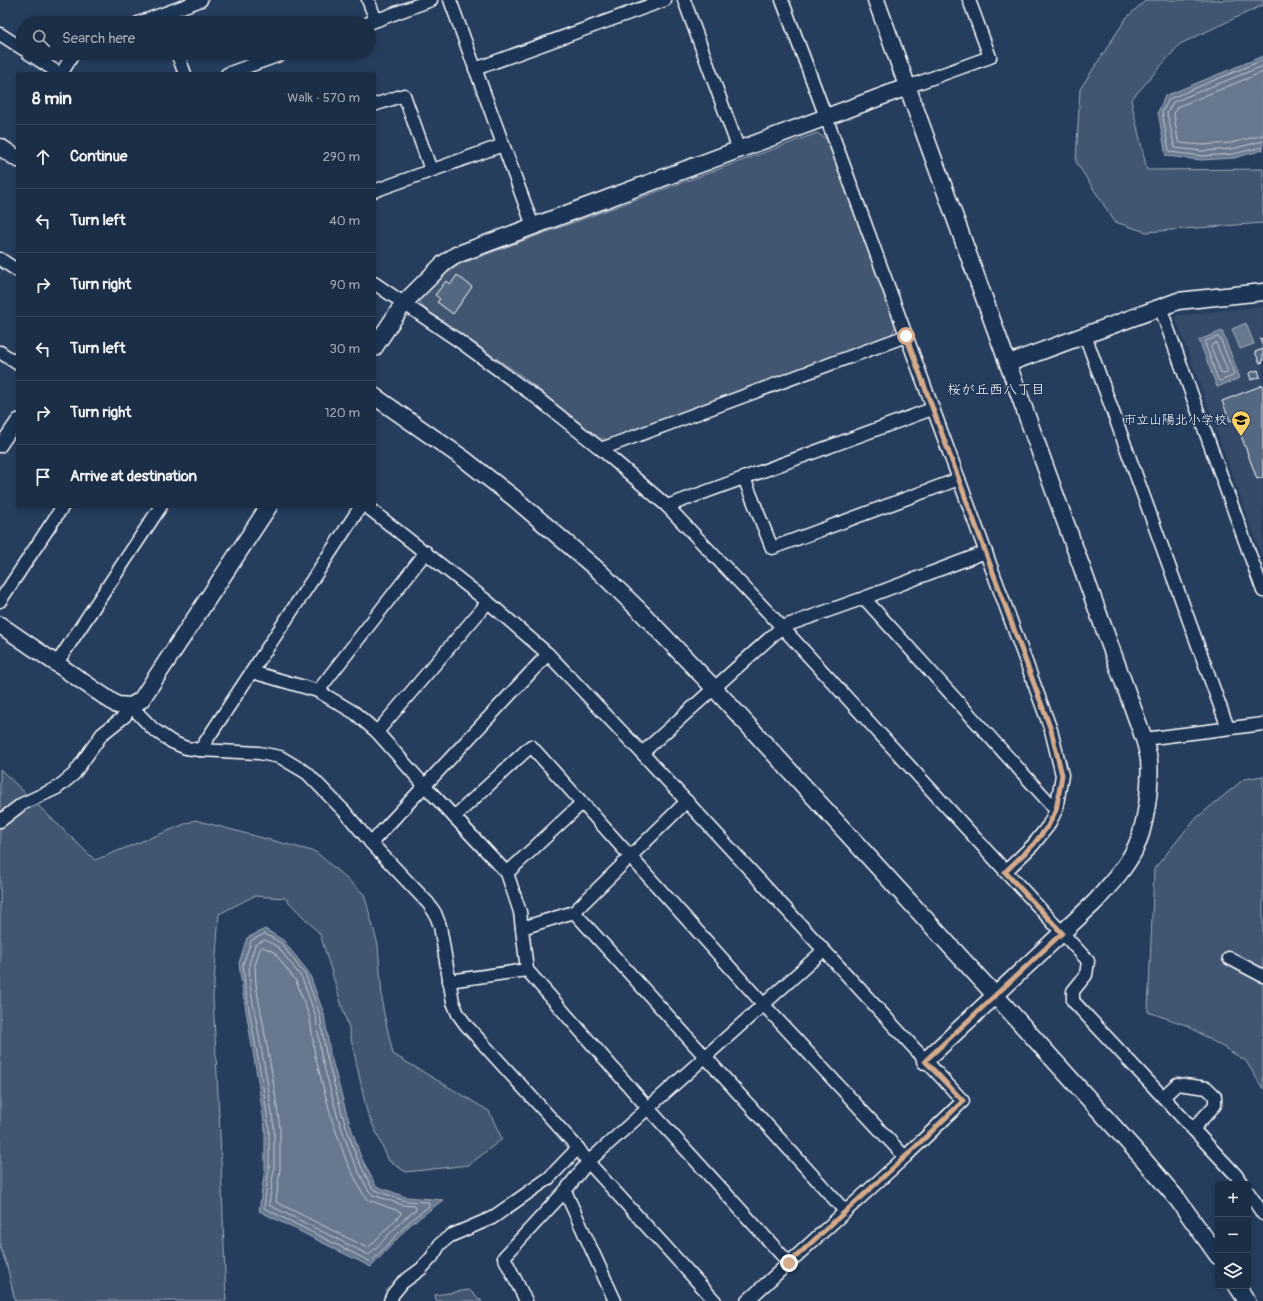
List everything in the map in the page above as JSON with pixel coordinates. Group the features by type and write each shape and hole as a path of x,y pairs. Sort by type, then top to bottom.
{"street":[{"path":"171,16 201,0"},
{"path":"368,0 371,16"},
{"path":"376,21 431,0"},
{"path":"450,0 533,226"},
{"path":"475,69 666,0"},
{"path":"684,0 739,150"},
{"path":"782,0 1051,730 1062,775 1056,810 1048,826 1033,845 1005,872"},
{"path":"876,0 1009,363 1144,739 1149,760 1145,818 1134,850 1117,876 1096,902 925,1061"},
{"path":"376,345 404,303 443,264 456,255 990,57 969,0"},
{"path":"0,34 16,45"},
{"path":"39,60 57,72"},
{"path":"61,72 69,60"},
{"path":"180,60 184,72"},
{"path":"233,72 266,60"},
{"path":"376,104 404,95 431,170"},
{"path":"376,190 503,145"},
{"path":"0,147 16,158"},
{"path":"0,259 16,271"},
{"path":"376,284 537,398 601,449 667,506 782,627 1005,872 1088,960 1086,975 1073,991 1073,1001 1240,1181"},
{"path":"1009,363 1178,300 1263,292"},
{"path":"1160,307 1263,591"},
{"path":"1085,335 1228,728"},
{"path":"601,449 906,336"},
{"path":"0,352 16,363"},
{"path":"376,397 464,459 514,498 600,572 642,613 714,688 995,995 1159,1177 1178,1200 1216,1253"},
{"path":"667,506 932,409"},
{"path":"0,446 16,423"},
{"path":"744,478 772,548 959,479"},
{"path":"0,600 62,508"},
{"path":"56,663 160,508"},
{"path":"0,821 22,804 57,788 74,774 102,734 125,716 131,706 141,700 268,508"},
{"path":"200,750 360,508"},
{"path":"369,508 488,602 548,654 687,801 823,951 963,1101 905,1157 747,1301"},
{"path":"318,691 426,552"},
{"path":"642,753 782,627 986,552"},
{"path":"864,598 1056,810"},
{"path":"377,732 488,602"},
{"path":"0,625 117,705 131,706 154,729 172,742 186,748 200,750 258,753 280,757 306,773 345,812 371,843 428,903 435,913 440,926 453,1002 458,1014 466,1025 715,1301"},
{"path":"371,843 548,654"},
{"path":"252,672 318,691 355,713 377,732 424,785 507,873 520,912 527,970 648,1108 789,1263"},
{"path":"1144,739 1263,724"},
{"path":"454,817 532,746 764,1004 905,1157"},
{"path":"522,928 574,912 687,801"},
{"path":"507,873 582,803"},
{"path":"574,912 845,1211"},
{"path":"526,1301 504,1257 565,1191 588,1162 823,951"},
{"path":"1229,958 1263,976"},
{"path":"449,980 527,970"},
{"path":"1162,1097 1177,1084 1207,1088 1215,1096 1215,1105 1193,1129"},
{"path":"390,1301 393,1294 402,1283 421,1269 432,1257 440,1244 450,1236 492,1218 549,1178 578,1148"},
{"path":"565,1191 615,1301"},
{"path":"1251,1196 1263,1214"},
{"path":"1239,1289 1247,1301"}],"shaded area":[{"path":"1146,0 1263,0 1263,5 1180,44 1131,100 1147,170 1263,169 1263,223 1146,232 1115,222 1076,162 1080,89 1127,17"},
{"path":"817,133 827,139 896,325 891,336 609,440 599,438 523,377 424,308 419,301 434,282 460,264"},
{"name":"市立山陽北小学校","path":"1263,306 1263,559 1175,316"},
{"path":"0,769 95,860 195,820 316,852 364,894 378,945 383,1009 393,1054 489,1111 502,1139 469,1165 406,1172 389,1161 367,1112 349,1029 320,934 285,898 254,896 219,914 213,997 226,1301 15,1301 7,1266 0,1247"},
{"path":"1263,776 1263,1089 1246,1061 1186,1025 1148,1012 1154,869 1194,820 1244,779"},
{"path":"469,1290 482,1301 436,1301 435,1295"}],"water":[{"path":"1263,56 1263,150 1234,158 1201,160 1166,156 1158,112 1165,96"},
{"path":"1246,323 1254,344 1240,349 1232,329"},
{"path":"1222,331 1240,378 1217,387 1199,340"},
{"path":"265,929 283,940 309,973 324,1014 330,1053 347,1115 360,1155 376,1186 406,1197 443,1200 410,1225 371,1267 259,1211 265,1168 265,1129 239,963 247,938"}],"building":[{"path":"457,275 472,287 453,314 437,302 440,299 435,295 446,281 451,284"},
{"path":"1263,338 1263,347 1260,339"},
{"path":"1263,349 1263,362 1260,363 1255,352"},
{"path":"1258,370 1260,377 1251,380 1249,373"},
{"path":"1263,385 1263,477 1257,479 1235,419 1230,421 1222,401"}],"place":[{"name":"市立山陽北小学校","path":"1241,437"}],"district":[{"name":"桜が丘西八丁目","path":"996,389"}],"route":[{"path":"789,1263 905,1157 963,1101 925,1061 1062,933 1005,872 1033,845 1048,826 1056,810 1062,775 1051,730 906,336"}]}
